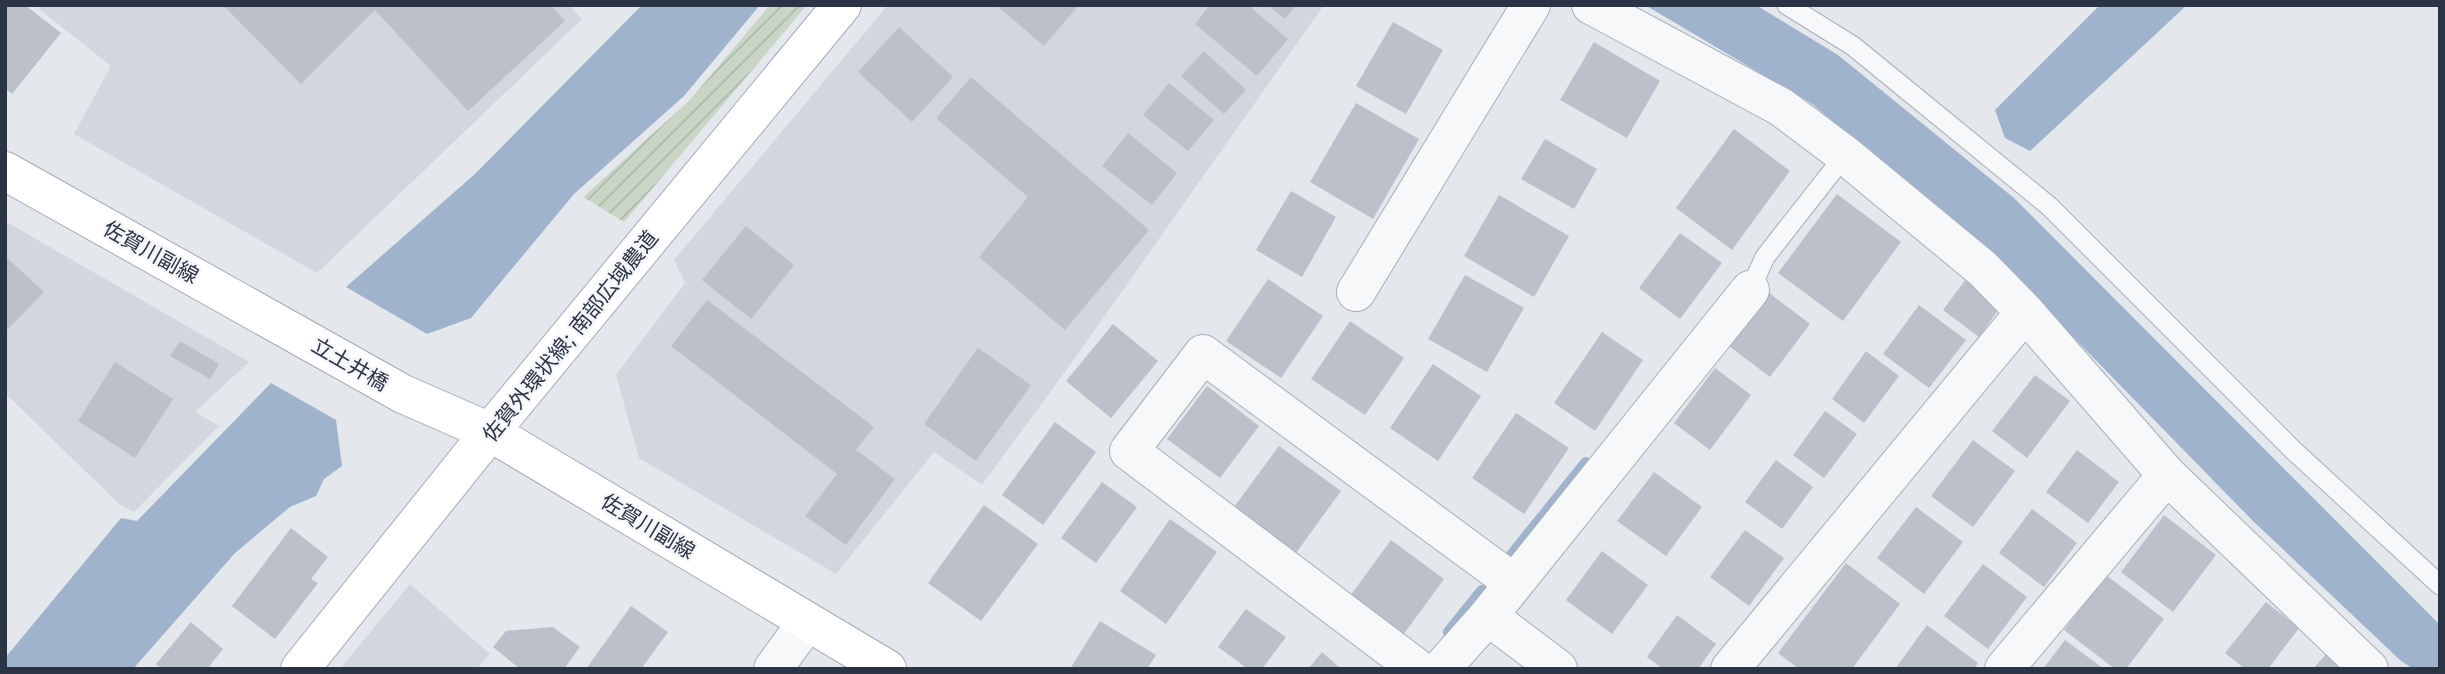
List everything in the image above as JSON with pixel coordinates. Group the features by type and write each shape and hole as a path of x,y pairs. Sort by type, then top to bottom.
{"main road":[{"name":"佐賀外環状線; 南部広域農道","path":"300,669 490,432 842,5"},
{"name":"佐賀川副線","path":"5,170 297,333"},
{"name":"立土井橋","path":"297,333 403,394"},
{"name":"佐賀川副線","path":"403,394 490,432 887,669"}],"street":[{"path":"1356,292 1531,5"},
{"path":"1591,5 1781,107 1845,155 1983,269 2025,312 2167,475 2369,669"},
{"path":"1441,669 1488,616 1750,290"},
{"path":"1730,669 2025,312"},
{"path":"1418,669 1129,451 1203,354 1514,583"},
{"path":"2004,669 2167,475"},
{"path":"1488,616 1558,669"},
{"path":"772,669 807,622"}],"lane":[{"path":"1787,5 1853,46 2049,206 2292,450 2440,585"},
{"path":"1750,290 1765,257 1845,155"}],"shaded area":[{"path":"41,5 569,5 582,19 317,273 74,134 111,66 38,8"},
{"path":"888,5 1324,5 982,485 934,452 836,574 639,458 616,375 685,283 674,260"},
{"path":"5,221 249,362 195,412 219,426 134,512 119,504 5,393"},
{"path":"410,584 490,654 476,669 340,669"}],"green space":[{"path":"770,5 807,5 624,222 583,197 690,100"}],"water":[{"path":"642,5 760,5 684,96 574,194 471,318 427,334 346,287 475,174"},
{"path":"1645,5 1756,5 1838,55 2014,198 2440,625 2440,669 2413,669 2400,660 2252,520 1988,250 1812,104"},
{"path":"2100,5 2187,5 2030,151 2005,138 1995,110"},
{"path":"271,383 336,420 342,466 324,479 316,496 290,507 235,553 133,669 5,669 5,658 121,518 137,521"}],"building":[{"path":"5,5 25,5 61,33 12,94 5,88"},
{"path":"223,5 551,5 565,21 468,111 375,10 301,84"},
{"path":"996,5 1079,5 1044,46"},
{"path":"1210,5 1248,5 1288,39 1257,76 1195,24"},
{"path":"1268,5 1296,5 1285,19"},
{"path":"1393,22 1443,50 1406,114 1356,86"},
{"path":"899,27 953,77 912,122 858,72"},
{"path":"1594,42 1660,81 1627,138 1560,100"},
{"path":"1204,51 1246,90 1224,114 1181,76"},
{"path":"971,77 1149,230 1065,330 979,257 1028,197 936,118"},
{"path":"1169,83 1214,120 1188,151 1143,115"},
{"path":"1356,103 1419,139 1373,219 1310,182"},
{"path":"1734,129 1790,171 1732,250 1676,208"},
{"path":"1128,133 1177,173 1152,205 1102,166"},
{"path":"1545,139 1597,169 1574,209 1521,179"},
{"path":"1291,191 1336,217 1302,277 1256,250"},
{"path":"1837,194 1901,242 1843,321 1778,273"},
{"path":"1499,195 1569,236 1534,297 1464,256"},
{"path":"746,226 794,265 751,319 702,280"},
{"path":"1680,233 1722,263 1680,319 1639,288"},
{"path":"5,256 44,292 5,332"},
{"path":"1465,275 1524,308 1487,372 1428,339"},
{"path":"1268,279 1323,316 1281,378 1226,341"},
{"path":"1966,279 2001,306 1979,337 1943,310"},
{"path":"1768,292 1810,324 1770,377 1729,346"},
{"path":"707,300 874,427 856,450 895,479 846,545 805,516 837,474 671,346"},
{"path":"1919,305 1966,340 1929,388 1883,354"},
{"path":"1350,321 1404,358 1365,415 1311,379"},
{"path":"1113,324 1158,361 1111,418 1066,381"},
{"path":"1602,332 1643,360 1595,431 1554,403"},
{"path":"180,341 219,364 210,379 170,356"},
{"path":"978,348 1031,385 976,461 924,424"},
{"path":"1866,351 1899,376 1864,423 1832,399"},
{"path":"115,362 173,399 135,458 78,421"},
{"path":"1433,364 1481,396 1438,461 1390,428"},
{"path":"1715,368 1751,395 1710,450 1674,423"},
{"path":"2035,375 2070,401 2027,458 1992,431"},
{"path":"1207,386 1259,426 1220,478 1167,439"},
{"path":"1825,411 1857,434 1824,478 1793,455"},
{"path":"1516,413 1569,448 1524,514 1472,478"},
{"path":"1055,422 1096,452 1043,525 1002,495"},
{"path":"1973,440 2015,471 1973,527 1931,496"},
{"path":"1279,446 1341,491 1296,553 1234,507"},
{"path":"2077,450 2119,482 2088,523 2046,492"},
{"path":"1776,460 1813,487 1782,529 1745,502"},
{"path":"1654,472 1702,507 1666,556 1617,521"},
{"path":"1102,482 1137,507 1096,563 1061,538"},
{"path":"984,505 1038,544 981,621 928,583"},
{"path":"1916,507 1963,542 1924,594 1877,558"},
{"path":"2032,509 2077,543 2044,587 1999,553"},
{"path":"2164,515 2216,555 2173,612 2121,572"},
{"path":"1170,519 1217,552 1166,624 1120,591"},
{"path":"291,528 328,557 311,579 318,583 275,639 232,606"},
{"path":"1745,530 1784,558 1749,606 1710,577"},
{"path":"1391,540 1444,579 1403,635 1350,596"},
{"path":"1602,551 1648,585 1612,634 1566,600"},
{"path":"1846,563 1900,604 1852,669 1799,669 1778,653"},
{"path":"1983,564 2027,597 1988,649 1944,616"},
{"path":"2106,575 2164,619 2126,669 2115,669 2064,630"},
{"path":"2266,602 2299,628 2268,669 2245,669 2225,653"},
{"path":"631,606 668,632 641,669 586,669"},
{"path":"1246,609 1286,637 1262,669 1248,669 1218,647"},
{"path":"1677,615 1716,644 1698,669 1663,669 1647,657"},
{"path":"1100,621 1156,655 1147,669 1070,669"},
{"path":"191,622 223,649 207,669 162,669 156,664"},
{"path":"1927,625 1978,663 1974,669 1895,669"},
{"path":"553,627 580,647 564,669 520,669 493,647 506,631"},
{"path":"2065,640 2104,669 2043,669"},
{"path":"1322,652 1341,669 1308,669"},
{"path":"2326,654 2343,669 2313,669"}],"waterway":[{"path":"1512,555 1586,463"},
{"path":"1449,632 1482,591"}]}
